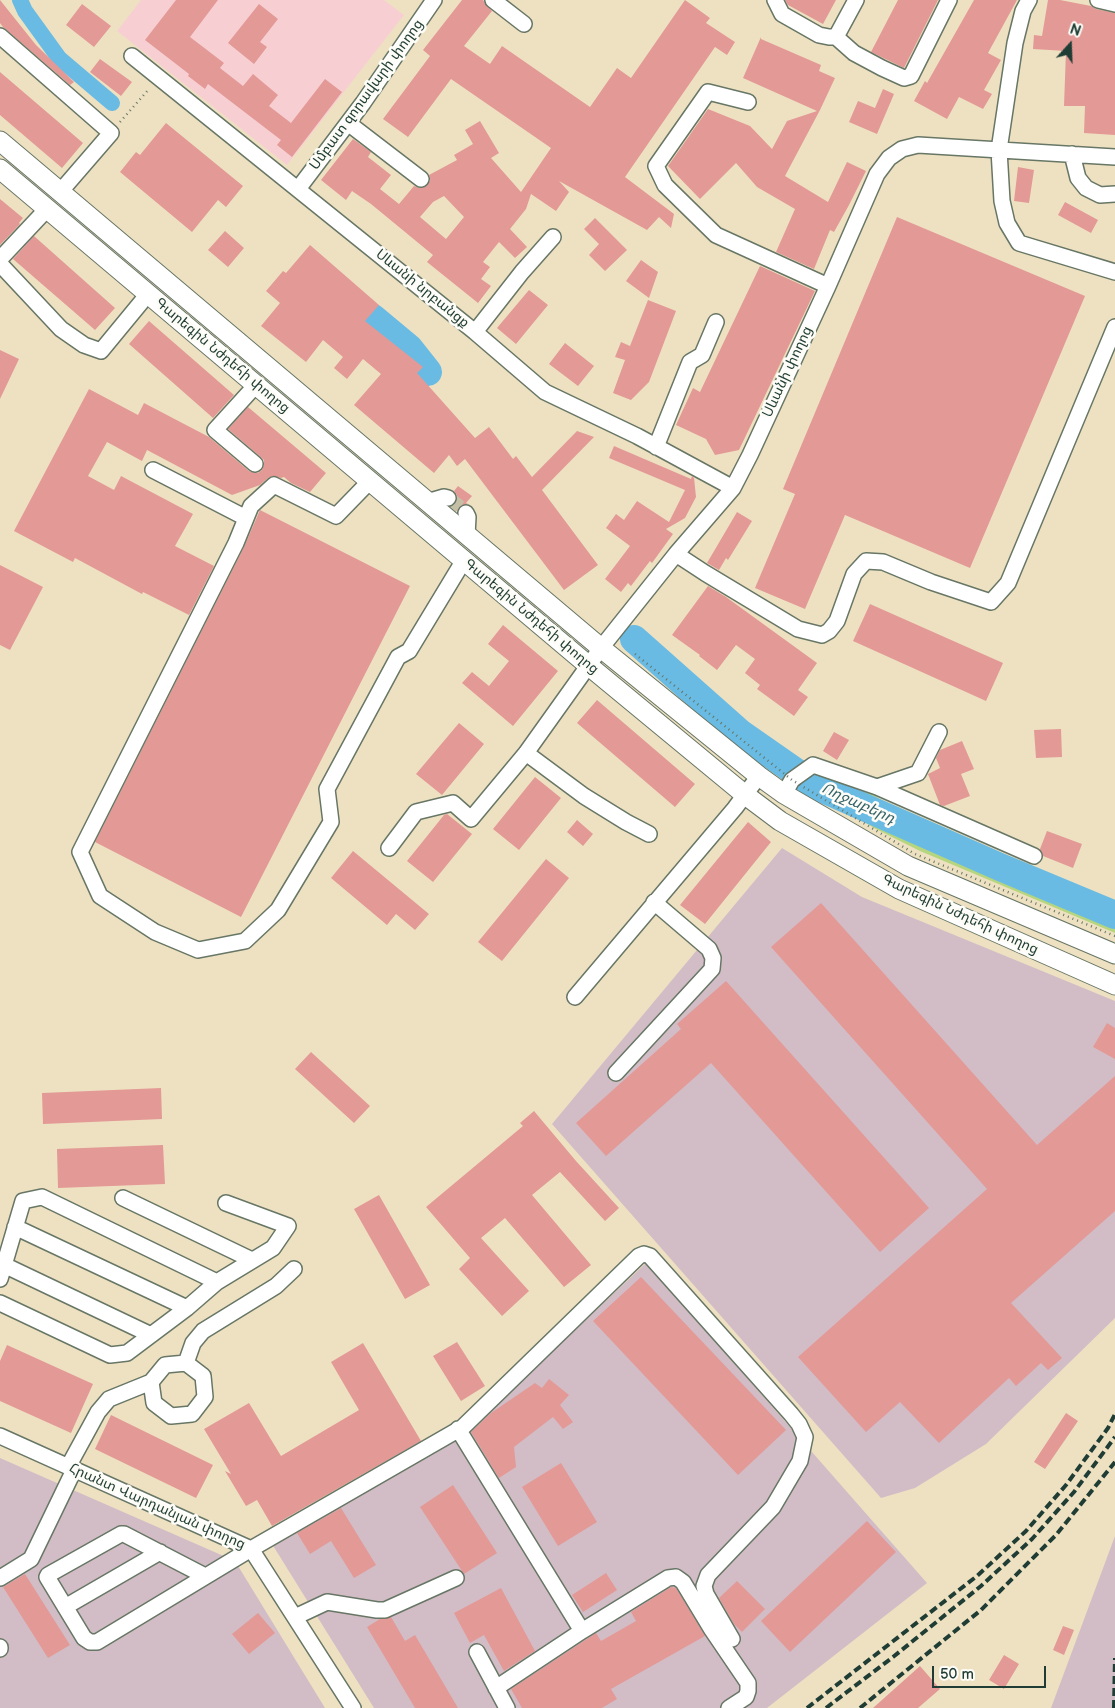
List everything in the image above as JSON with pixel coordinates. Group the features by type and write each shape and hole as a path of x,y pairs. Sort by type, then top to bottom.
{"main road":[{"name":"Գարեգին Նժդեհի փողոց","path":"0,141 601,648 759,776 791,784 908,866 1115,954"},
{"name":"Գարեգին Նժդեհի փողոց","path":"0,169 589,666 744,794 780,821 898,889 1115,985"}],"street":[{"name":"Սմբատ զորավարի փողոց","path":"298,189 348,123 434,0"},
{"path":"493,0 524,24"},
{"path":"775,0 782,14 798,24 819,35 836,37 854,53 904,78 911,76 949,0"},
{"path":"836,37 856,0"},
{"path":"1029,0 1023,12 1015,43 999,150 1002,201 1007,223 1020,243 1115,272"},
{"path":"1098,0 1115,4"},
{"path":"0,36 111,133 60,192"},
{"name":"Սևանի նրբանցք","path":"132,56 475,332 545,392 733,488"},
{"path":"748,102 708,92 656,166 665,185 716,235 828,286"},
{"path":"348,123 421,178"},
{"name":"Սևանի փողոց","path":"389,848 416,812 453,803 471,819 526,754 601,648 676,554 733,488 750,455 878,174 889,158 902,149 918,146 1115,156"},
{"path":"1072,154 1078,178 1086,188 1100,194 1115,194"},
{"path":"0,259 47,209"},
{"path":"475,332 522,272 554,236"},
{"path":"0,264 62,329 84,344 101,351 148,294"},
{"path":"656,447 690,362 702,355 716,322"},
{"path":"676,554 704,573 798,628 822,635 829,631 837,621 854,574 866,561 883,562 931,582 991,602 1008,584 1115,327"},
{"path":"255,464 215,430 256,385"},
{"path":"153,470 246,518"},
{"path":"370,481 336,516 274,485 251,506 236,543 80,852 100,896 155,932 198,950 245,941 278,910 331,822 327,789 398,657 409,652 464,560"},
{"path":"428,502 444,497 448,498"},
{"path":"466,513 468,517 467,535"},
{"path":"877,788 918,773 939,732"},
{"path":"526,754 584,796 649,834"},
{"path":"791,784 813,765 877,788 1034,856"},
{"path":"575,997 735,808 759,776"},
{"path":"616,1073 712,968 713,958 708,949 654,902"},
{"path":"151,1335 2,1272 23,1201 42,1197 218,1282"},
{"path":"123,1198 252,1260"},
{"path":"0,1303 110,1356 127,1352 187,1308 218,1282 273,1248 288,1226 226,1203"},
{"path":"16,1227 187,1308"},
{"path":"205,1576 121,1534 48,1575 48,1580 84,1638 90,1642 97,1642 205,1576 463,1427 639,1256 644,1254 650,1256 791,1414 806,1437 800,1461 773,1507 708,1575 704,1586 706,1594 732,1639"},
{"path":"186,1363 193,1343 203,1331 276,1286 294,1269"},
{"path":"0,1578 31,1559 98,1412 109,1399 152,1382 165,1365 186,1363 203,1376 205,1397 192,1414 171,1416 154,1403 152,1382"},
{"path":"458,1429 582,1631"},
{"name":"Հրանտ Վարդանյան փողոց","path":"0,1436 251,1549 353,1708"},
{"path":"65,1607 160,1552"},
{"path":"496,1688 582,1631 668,1578 676,1577 683,1582 712,1630 748,1683 746,1697 729,1708"},
{"path":"295,1617 327,1602 385,1610 456,1578"},
{"path":"477,1652 507,1708"}],"path":[{"path":"111,133 159,78"},
{"path":"636,654 791,784 915,854 1115,936"}],"shaded area":[{"path":"141,0 384,0 404,15 287,165 117,31"},
{"path":"782,848 862,897 1115,1001 1115,1318 986,1444 915,1488 881,1498 552,1124"},
{"path":"646,1263 927,1583 767,1708 374,1708 272,1544 468,1431"},
{"path":"0,1458 235,1561 325,1708 0,1708"},
{"path":"1115,1536 1115,1708 1051,1708"}],"green space":[{"path":"841,780 865,789 908,818 934,832 955,837 982,850 998,854 1021,869 1115,909 1115,933 920,851 874,828 823,794 830,786"}],"building":[{"path":"0,0 36,45 74,82 70,85 3,27 0,23"},
{"path":"176,0 218,0 190,37 224,63 220,68 243,86 253,74 278,95 269,106 291,123 325,79 342,92 292,157 277,145 281,140 208,84 205,89 145,40"},
{"path":"462,0 483,0 492,11 464,46 490,64 502,46 590,107 617,68 631,78 685,0 710,18 706,23 735,42 727,55 715,47 625,177 674,214 671,228 659,217 647,230 559,181 569,192 556,211 531,194 526,209 510,229 527,247 515,258 499,242 483,262 490,267 481,279 491,286 478,303 427,262 433,255 371,204 352,191 346,200 321,180 353,139 371,152 368,157 391,175 380,189 399,204 414,186 419,188 425,187 430,181 429,175 457,160 454,155 473,144 465,130 480,121 499,153 491,158 521,192 551,148 451,79 408,137 383,119 430,56 423,50","holes":["444,196 464,217 446,239 420,217 433,202"]},
{"path":"785,0 836,0 823,24 788,5"},
{"path":"898,0 938,0 904,68 871,52"},
{"path":"974,0 1017,0 988,53 1001,60 984,90 992,94 983,109 959,97 947,119 914,101 925,81 927,83"},
{"path":"1048,0 1060,0 1091,6 1115,13 1115,135 1084,133 1085,106 1064,106 1066,51 1033,49 1034,35 1042,36"},
{"path":"82,4 111,26 94,47 66,25"},
{"path":"259,4 278,19 260,42 267,47 254,64 228,43"},
{"path":"761,37 761,39 821,65 819,71 835,78 785,176 828,202 847,162 866,171 834,232 830,230 814,269 776,252 795,209 757,187 736,163 700,199 668,166 708,109 750,126 772,149 787,121 817,111 743,78"},
{"path":"100,59 132,82 121,96 90,72"},
{"path":"0,72 83,143 62,168 0,115"},
{"path":"883,89 894,94 877,134 849,122 858,101 875,108"},
{"path":"166,123 243,186 226,207 218,200 192,232 120,172 136,152 140,155"},
{"path":"1018,167 1034,170 1029,203 1014,201"},
{"path":"0,199 23,218 20,224 0,245"},
{"path":"1065,202 1098,220 1091,233 1058,215"},
{"path":"897,217 1085,296 970,568 845,515 805,609 755,588 795,494 783,489"},
{"path":"595,218 627,250 605,271 589,255 599,244 584,229"},
{"path":"225,231 244,248 228,267 208,250"},
{"path":"34,236 115,308 95,330 13,259"},
{"path":"310,245 379,305 365,321 423,367 417,373 475,438 489,427 513,459 516,456 532,477 577,431 594,437 542,490 598,565 564,590 465,459 457,466 449,455 434,473 354,405 381,374 363,359 347,379 334,368 343,357 323,340 306,362 261,326 280,303 266,291 283,271 286,273"},
{"path":"641,260 658,272 649,298 626,281"},
{"path":"760,266 815,291 739,450 715,455 706,439 676,425 693,388 700,392"},
{"path":"529,290 548,305 516,344 497,328"},
{"path":"648,300 676,311 649,382 631,400 613,393 625,360 615,357 621,342 630,346"},
{"path":"149,321 234,395 213,418 129,344"},
{"path":"565,343 594,366 578,386 549,364"},
{"path":"0,350 19,359 0,399"},
{"path":"89,389 138,415 144,403 209,437 249,471 258,473 262,470 264,460 228,429 248,407 326,473 310,492 291,483 284,477 273,476 260,485 232,495 147,450 142,461 107,442 88,476 114,490 121,476 193,514 175,546 214,566 189,615 143,592 142,594 75,558 73,562 14,531"},
{"path":"614,446 691,479 692,476 694,478 696,497 685,518 666,529 673,534 652,563 650,561 631,586 628,583 621,592 605,579 630,546 606,528 616,514 624,520 637,501 669,522 685,490 609,458"},
{"path":"458,486 472,496 466,503 468,504 461,505 457,511 451,507 457,501 457,495 454,491"},
{"path":"260,510 410,586 241,917 95,842 244,547"},
{"path":"737,512 752,521 728,560 726,558 719,570 707,563"},
{"path":"0,565 43,587 10,650 0,645"},
{"path":"708,586 817,663 798,690 808,697 794,716 757,689 760,685 745,673 755,659 736,645 717,670 672,635"},
{"path":"870,604 1003,663 986,701 853,641"},
{"path":"503,625 558,671 513,726 462,683 472,672 489,686 509,661 488,644"},
{"path":"597,700 695,784 675,807 577,723"},
{"path":"459,723 484,744 442,795 416,774"},
{"path":"1061,729 1062,757 1036,758 1034,730"},
{"path":"834,732 849,740 837,760 823,751"},
{"path":"962,741 974,769 961,774 970,796 944,806 940,805 928,774 940,768 936,758 940,750"},
{"path":"535,777 561,798 519,850 493,829"},
{"path":"447,814 472,834 433,882 407,861 444,815"},
{"path":"577,820 593,834 583,846 567,832"},
{"path":"748,822 771,842 705,924 680,905"},
{"path":"1047,831 1082,844 1073,868 1043,856 1040,849"},
{"path":"353,851 429,914 415,930 396,914 387,925 331,878"},
{"path":"546,859 569,878 502,961 478,942"},
{"path":"821,903 1037,1145 1115,1076 1115,1211 1011,1303 1062,1358 1048,1370 1041,1363 1016,1386 1009,1378 939,1443 900,1402 866,1432 798,1357 987,1189 771,947"},
{"path":"726,981 929,1208 880,1252 711,1063 606,1156 576,1123 681,1029 677,1024"},
{"path":"1107,1023 1115,1028 1115,1059 1093,1047"},
{"path":"311,1052 370,1106 354,1123 295,1069"},
{"path":"161,1088 162,1119 43,1124 42,1093"},
{"path":"534,1111 619,1208 605,1221 560,1172 532,1195 591,1265 564,1287 505,1218 481,1238 529,1291 502,1316 459,1269 470,1258 426,1207 523,1126 520,1123"},
{"path":"163,1145 165,1184 58,1188 57,1149"},
{"path":"379,1195 430,1285 405,1299 354,1209"},
{"path":"641,1277 786,1430 738,1475 593,1321"},
{"path":"457,1342 485,1386 461,1401 433,1356"},
{"path":"363,1343 421,1441 272,1526 257,1500 246,1506 225,1471 231,1474 204,1429 249,1403 281,1456 359,1410 331,1362"},
{"path":"7,1345 93,1384 71,1433 0,1401 0,1361"},
{"path":"549,1379 569,1395 560,1405 573,1422 563,1429 553,1417 514,1447 516,1467 499,1478 471,1432 491,1413 535,1383 542,1388"},
{"path":"1066,1413 1078,1421 1045,1469 1034,1462"},
{"path":"111,1415 213,1465 196,1498 95,1449"},
{"path":"561,1463 597,1522 558,1546 522,1487"},
{"path":"453,1485 497,1553 464,1574 420,1507"},
{"path":"341,1508 376,1565 354,1578 331,1541 310,1554 297,1533"},
{"path":"867,1521 896,1552 790,1652 761,1621"},
{"path":"606,1573 617,1590 583,1612 572,1595"},
{"path":"25,1574 70,1645 48,1658 3,1587"},
{"path":"737,1581 765,1609 742,1632 734,1624 719,1598"},
{"path":"671,1587 676,1588 705,1636 611,1689 617,1699 602,1708 522,1708 511,1689 596,1633 601,1641 636,1621 631,1612"},
{"path":"501,1588 535,1651 504,1671 484,1635 470,1643 454,1613"},
{"path":"258,1613 275,1633 249,1654 232,1634"},
{"path":"391,1617 405,1641 415,1635 458,1708 415,1708 367,1627 380,1619"},
{"path":"1063,1626 1074,1630 1064,1655 1053,1650"},
{"path":"1004,1655 1019,1664 1004,1689 989,1680"},
{"path":"920,1666 940,1689 918,1708 873,1708"}],"waterway":[{"path":"20,0 25,11 59,58 112,103"},
{"name":"Ողջաբերդ","path":"373,318 409,348 428,372"},
{"name":"Ողջաբերդ","path":"634,639 740,733 816,786 1115,915"}],"tunnel":[{"path":"448,498 466,513"}],"railway":[{"path":"807,1708 977,1576 1026,1531 1066,1485 1108,1428 1115,1414"},
{"path":"826,1708 981,1586 1032,1539 1074,1492 1115,1437"},
{"path":"860,1708 981,1610 1056,1535 1115,1462"},
{"path":"1114,1708 1115,1658"}]}
